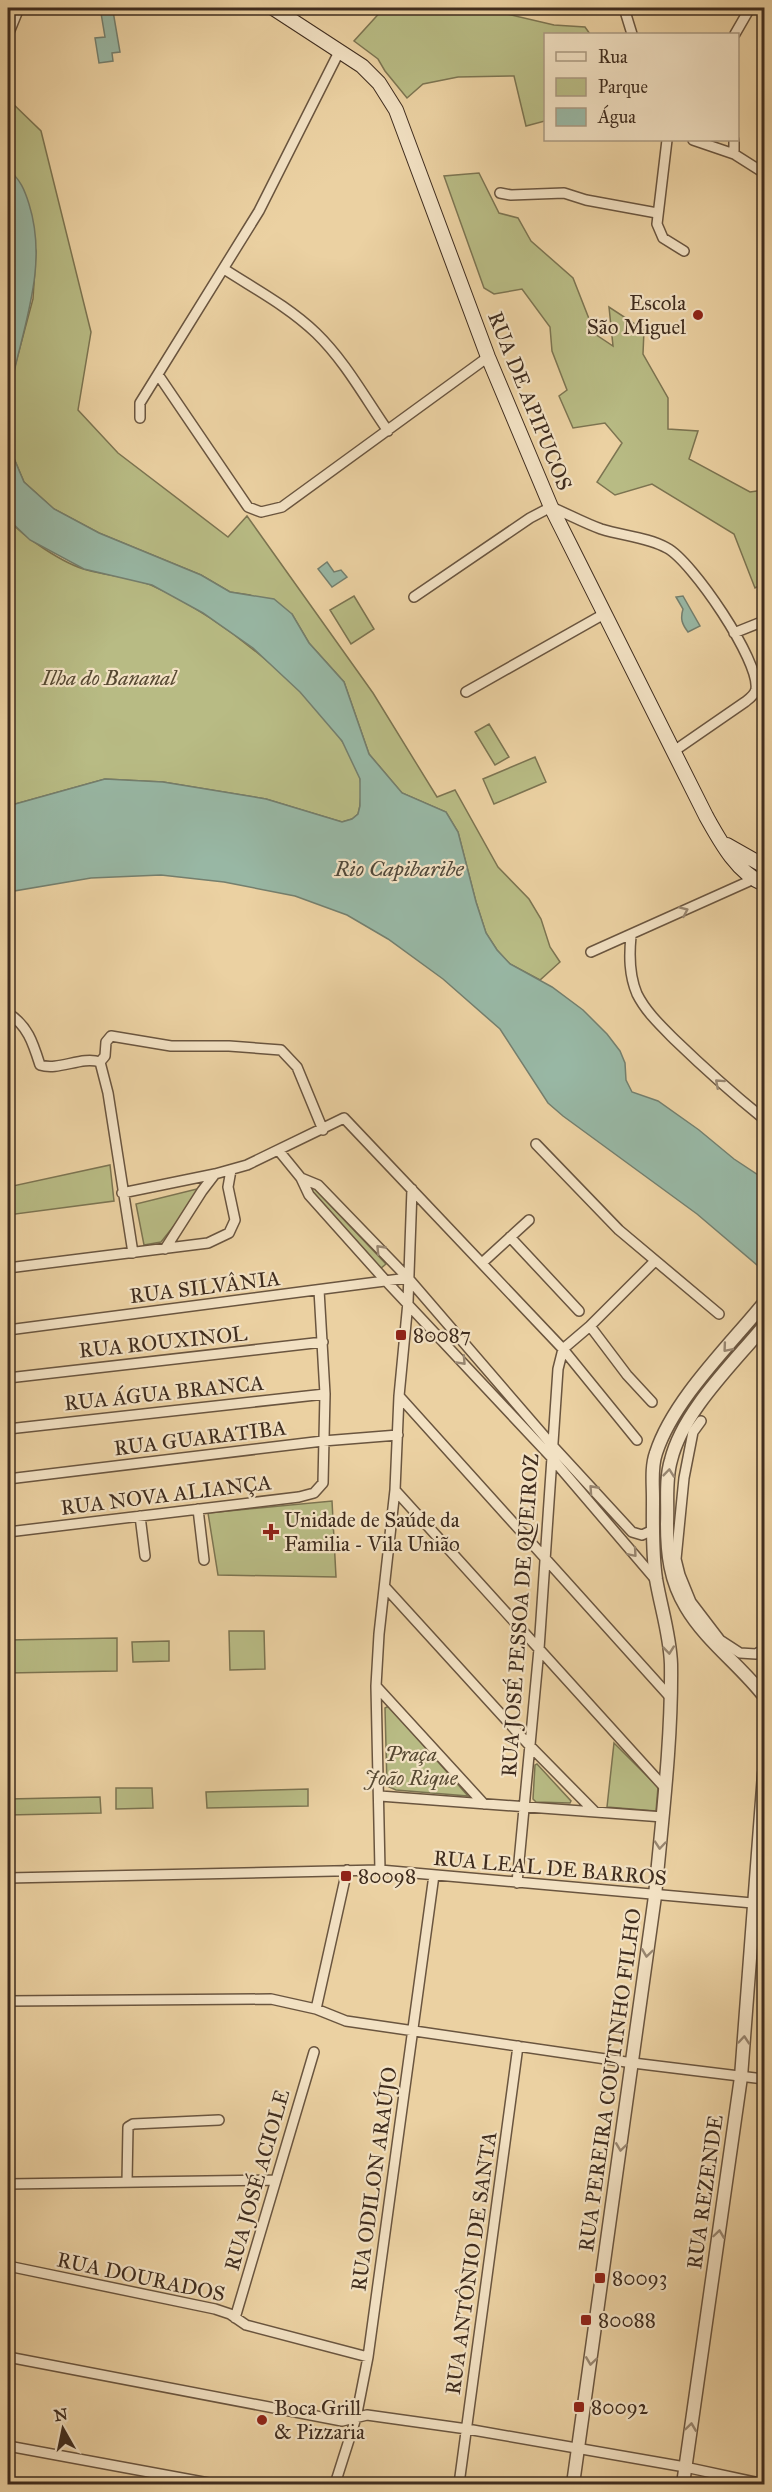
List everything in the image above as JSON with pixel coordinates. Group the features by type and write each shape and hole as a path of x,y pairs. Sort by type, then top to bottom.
{"main road":[{"name":"RUA DE APIPUCOS","path":"281,10 362,66 379,83 396,110 488,357 551,507 674,751 688,784 723,843 759,881"},
{"path":"723,843 765,866"}],"street":[{"path":"8,35 19,8"},
{"path":"624,8 632,33"},
{"path":"736,33 750,8"},
{"path":"140,418 140,403 159,376 259,211 340,50"},
{"path":"667,141 657,213 659,232 663,238 684,251"},
{"path":"696,141 734,154 765,173"},
{"path":"734,141 734,154"},
{"path":"500,193 511,195 564,193 586,200 657,213"},
{"path":"224,269 295,314 317,334 340,362 388,431"},
{"path":"159,376 248,507 261,512 282,507 488,357"},
{"path":"414,597 530,518 551,507 600,528 668,548 706,589 734,633 746,656 756,690 754,695 674,751"},
{"path":"466,692 604,614"},
{"path":"734,633 765,621"},
{"path":"591,952 759,881"},
{"path":"631,936 628,961 636,991 649,1014 720,1084 765,1119"},
{"path":"8,1013 18,1020 30,1035 40,1065 49,1067 91,1060 100,1062"},
{"path":"100,1062 105,1056 106,1042 111,1036 171,1046 229,1046 281,1050 297,1067 323,1130"},
{"path":"100,1062 108,1093 133,1253"},
{"path":"122,1193 231,1170 279,1151 344,1118 562,1349 637,1440"},
{"path":"536,1144 619,1230 654,1262 719,1314"},
{"path":"279,1151 301,1178 309,1195 385,1280 551,1457 656,1580"},
{"path":"8,1268 208,1243 229,1233 235,1220 228,1187 231,1170"},
{"path":"165,1249 215,1174"},
{"path":"301,1178 318,1185 408,1278 632,1532 642,1534 652,1530"},
{"path":"380,1870 376,1686 395,1490 399,1396 408,1302 412,1189"},
{"path":"482,1263 529,1220"},
{"path":"510,1238 579,1311"},
{"path":"562,1349 591,1326 654,1262"},
{"name":"RUA SILVÂNIA","path":"8,1330 408,1278"},
{"path":"320,1290 325,1394 323,1441"},
{"name":"RUA PEREIRA COUTINHO FILHO","path":"573,2484 633,2063 663,1817 670,1663 663,1609 656,1580 652,1530 655,1454 666,1427 684,1399 765,1303"},
{"path":"591,1326 627,1375 652,1402"},
{"path":"765,1326 700,1404 682,1431 671,1459 668,1476 667,1531 670,1572 701,1629 765,1696"},
{"name":"RUA ROUXINOL","path":"8,1377 323,1342"},
{"name":"RUA JOSÉ PESSOA DE QUEIROZ","path":"517,1883 539,1649 552,1443 562,1349"},
{"name":"RUA ÁGUA BRANCA","path":"8,1429 325,1394"},
{"path":"399,1396 670,1697"},
{"path":"700,1421 693,1432 684,1478 676,1559 688,1605 720,1640 740,1653 756,1654 765,1649"},
{"name":"RUA GUARATIBA","path":"8,1479 323,1441 398,1436"},
{"name":"RUA NOVA ALIANÇA","path":"8,1532 309,1495 323,1483 323,1441"},
{"path":"395,1490 665,1788"},
{"path":"198,1509 204,1560"},
{"path":"140,1516 145,1556"},
{"path":"385,1587 529,1745 595,1812"},
{"path":"663,1609 671,1603 688,1605"},
{"path":"376,1686 484,1804"},
{"name":"RUA REZENDE","path":"683,2484 741,2077 760,1904 765,1774"},
{"path":"380,1796 663,1817"},
{"path":"316,2009 347,1870"},
{"name":"RUA LEAL DE BARROS","path":"8,1878 380,1870 760,1904"},
{"name":"RUA ODILON ARAÚJO","path":"334,2484 356,2418 368,2357 434,1875"},
{"path":"8,2001 239,1998 280,2000 316,2009 346,2021 633,2063 765,2079"},
{"name":"RUA ANTÔNIO DE SANTA","path":"459,2484 518,2046"},
{"name":"RUA JOSÉ ACIOLE","path":"235,2318 314,2052"},
{"path":"128,2182 128,2127 133,2124 219,2120"},
{"path":"8,2184 276,2180"},
{"name":"RUA DOURADOS","path":"8,2266 215,2309 246,2325 368,2357"},
{"path":"8,2357 342,2421 368,2415 467,2429 686,2467 765,2484"},
{"path":"8,2445 214,2484"}],"green space":[{"path":"384,8 496,8 503,13 554,25 585,27 589,33 544,33 544,121 526,126 514,76 458,77 423,84 407,98 378,59 354,41"},
{"path":"8,99 41,131 91,332 78,410 118,453 228,537 247,516 373,693 437,797 455,790 498,867 529,899 541,919 550,947 560,962 540,980 510,964 497,950 486,933 458,832 446,812 402,793 369,754 344,682 309,643 292,614 250,595 230,592 201,575 99,533 54,509 24,482 10,449 8,404 12,377 33,299 36,251 14,174 8,170"},
{"path":"479,173 499,213 518,218 531,241 573,278 595,334 613,346 609,307 644,330 643,354 668,398 668,429 698,431 689,459 750,492 764,490 764,583 755,588 734,534 652,484 615,495 597,482 622,443 605,423 573,428 559,396 567,390 552,351 550,327 522,289 494,294 484,288 444,176"},
{"name":"Ilha do Bananal","path":"8,519 34,541 67,562 87,570 145,583 180,599 242,641 273,666 328,722 348,751 360,778 361,796 358,814 342,822 266,799 163,782 105,779 8,806"},
{"path":"354,596 374,629 351,644 330,610"},
{"path":"489,724 509,757 495,765 475,732"},
{"path":"535,757 546,782 494,804 483,779"},
{"path":"110,1165 114,1201 8,1215 8,1187"},
{"path":"205,1187 161,1242 144,1245 136,1204"},
{"path":"313,1187 386,1264 380,1269 310,1191"},
{"path":"332,1501 336,1577 218,1575 208,1513"},
{"path":"229,1631 264,1631 265,1669 230,1670"},
{"path":"117,1638 117,1671 8,1673 8,1640"},
{"path":"169,1641 169,1661 133,1662 132,1642"},
{"name":"Praça João Rique","path":"389,1706 468,1796 396,1790 387,1786 385,1708"},
{"path":"614,1743 658,1787 656,1811 607,1807"},
{"path":"537,1764 571,1801 570,1803 536,1802 533,1799 535,1765"},
{"path":"116,1788 152,1788 153,1808 116,1809"},
{"path":"308,1789 308,1806 207,1808 206,1792"},
{"path":"100,1797 101,1813 8,1815 8,1799"}],"water":[{"path":"113,11 120,52 112,53 113,61 99,63 95,38 105,37 101,13"},
{"path":"8,170 19,181 27,199 35,229 36,254 30,303 8,401"},
{"name":"Rio Capibaribe","path":"8,432 10,449 24,482 54,509 99,533 201,575 230,592 274,599 292,614 309,643 344,682 369,754 402,793 446,812 458,832 486,933 497,950 510,964 552,987 583,1010 607,1034 620,1051 625,1063 626,1080 632,1092 658,1101 764,1179 764,1271 697,1214 548,1103 500,1029 443,979 388,939 347,915 295,896 224,882 161,875 91,878 8,892 8,806 105,779 163,782 266,799 342,822 358,814 360,779 342,741 300,692 253,648 203,613 152,585 84,569 30,540 8,519"},
{"path":"327,562 334,572 341,570 347,577 332,587 318,569"},
{"path":"683,596 700,626 688,632 682,621 683,609 676,597"}],"place":[{"name":"Escola São Miguel","path":"698,315"},
{"name":"80087","path":"401,1335"},
{"name":"Unidade de Saúde da Familia - Vila União","path":"271,1532"},
{"name":"80098","path":"346,1876"},
{"name":"80093","path":"600,2278"},
{"name":"80088","path":"586,2320"},
{"name":"80092","path":"579,2407"},
{"name":"Boca Grill & Pizzaria","path":"262,2420"}]}
